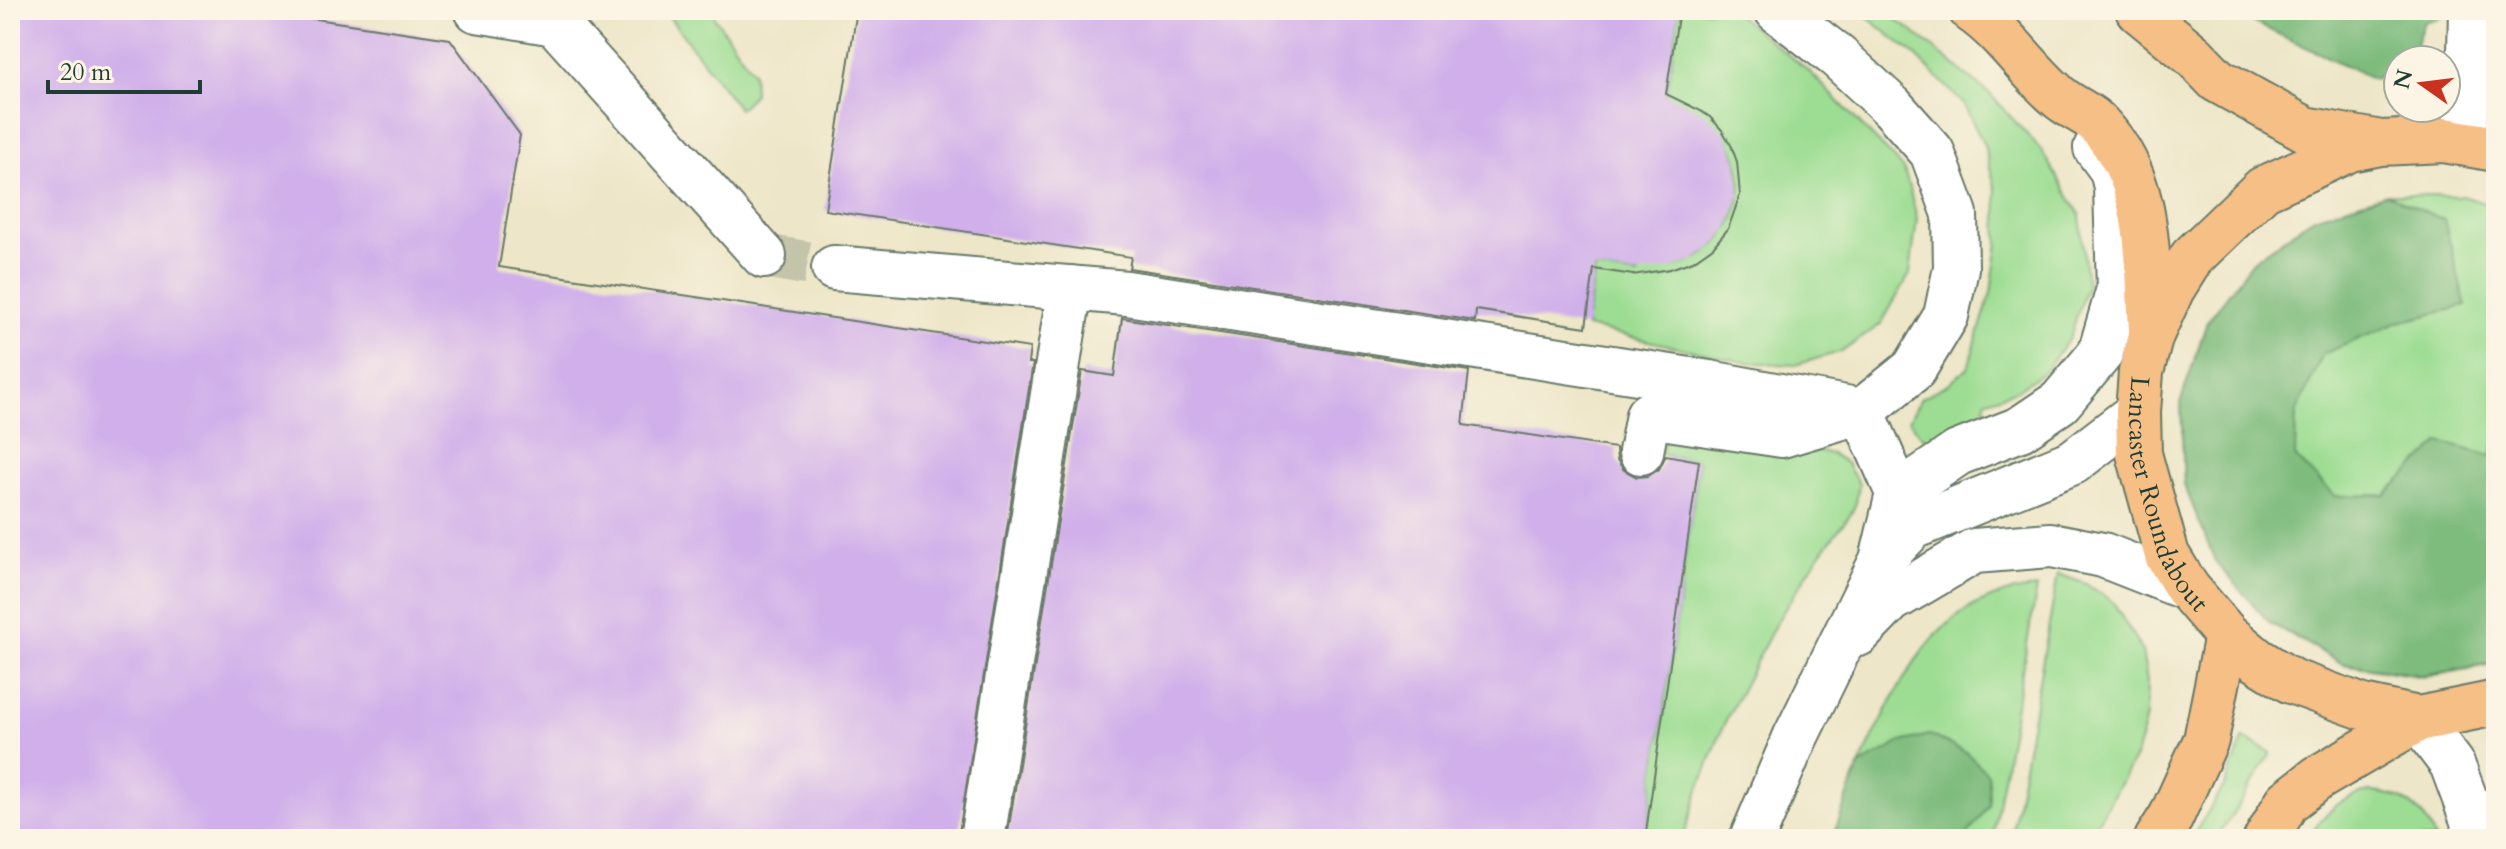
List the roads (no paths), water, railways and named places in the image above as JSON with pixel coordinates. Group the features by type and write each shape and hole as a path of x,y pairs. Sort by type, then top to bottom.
{"main road":[{"path":"1971,10 1992,25 2059,97 2098,123 2122,155 2139,192 2144,218 2151,335"},
{"path":"2138,10 2194,56 2217,80 2305,129 2381,143"},
{"name":"Lancaster Roundabout","path":"2479,146 2444,140 2381,143 2350,149 2263,189 2192,257 2172,289 2151,335 2141,372 2139,454 2167,555 2187,588 2227,635 2257,660 2291,681 2363,707 2418,719 2496,703"},
{"path":"2157,839 2171,817 2206,740 2227,635"},
{"path":"2266,839 2287,802 2307,786 2418,719"}],"street":[{"path":"477,10 555,23 764,256"},
{"path":"1641,452 1648,415 1782,435 1862,411 1914,369 1946,316 1956,268 1955,214 1932,152 1892,107 1838,57 1777,10"},
{"path":"2471,10 2469,93 2479,146"},
{"path":"1752,839 1795,738 1906,510 1958,453 2020,429 2060,402 2100,354 2119,289 2116,187 2112,170 2059,97"},
{"path":"834,268 1127,293 1709,383 1862,411"},
{"path":"982,839 1070,288"},
{"path":"1862,411 1906,510"},
{"path":"1906,510 2073,462 2138,412"},
{"path":"1831,662 1891,600 1974,551 2051,545 2103,555 2187,588"},
{"path":"2418,719 2452,764 2477,839"}],"tunnel":[{"path":"764,256 834,268"}]}
